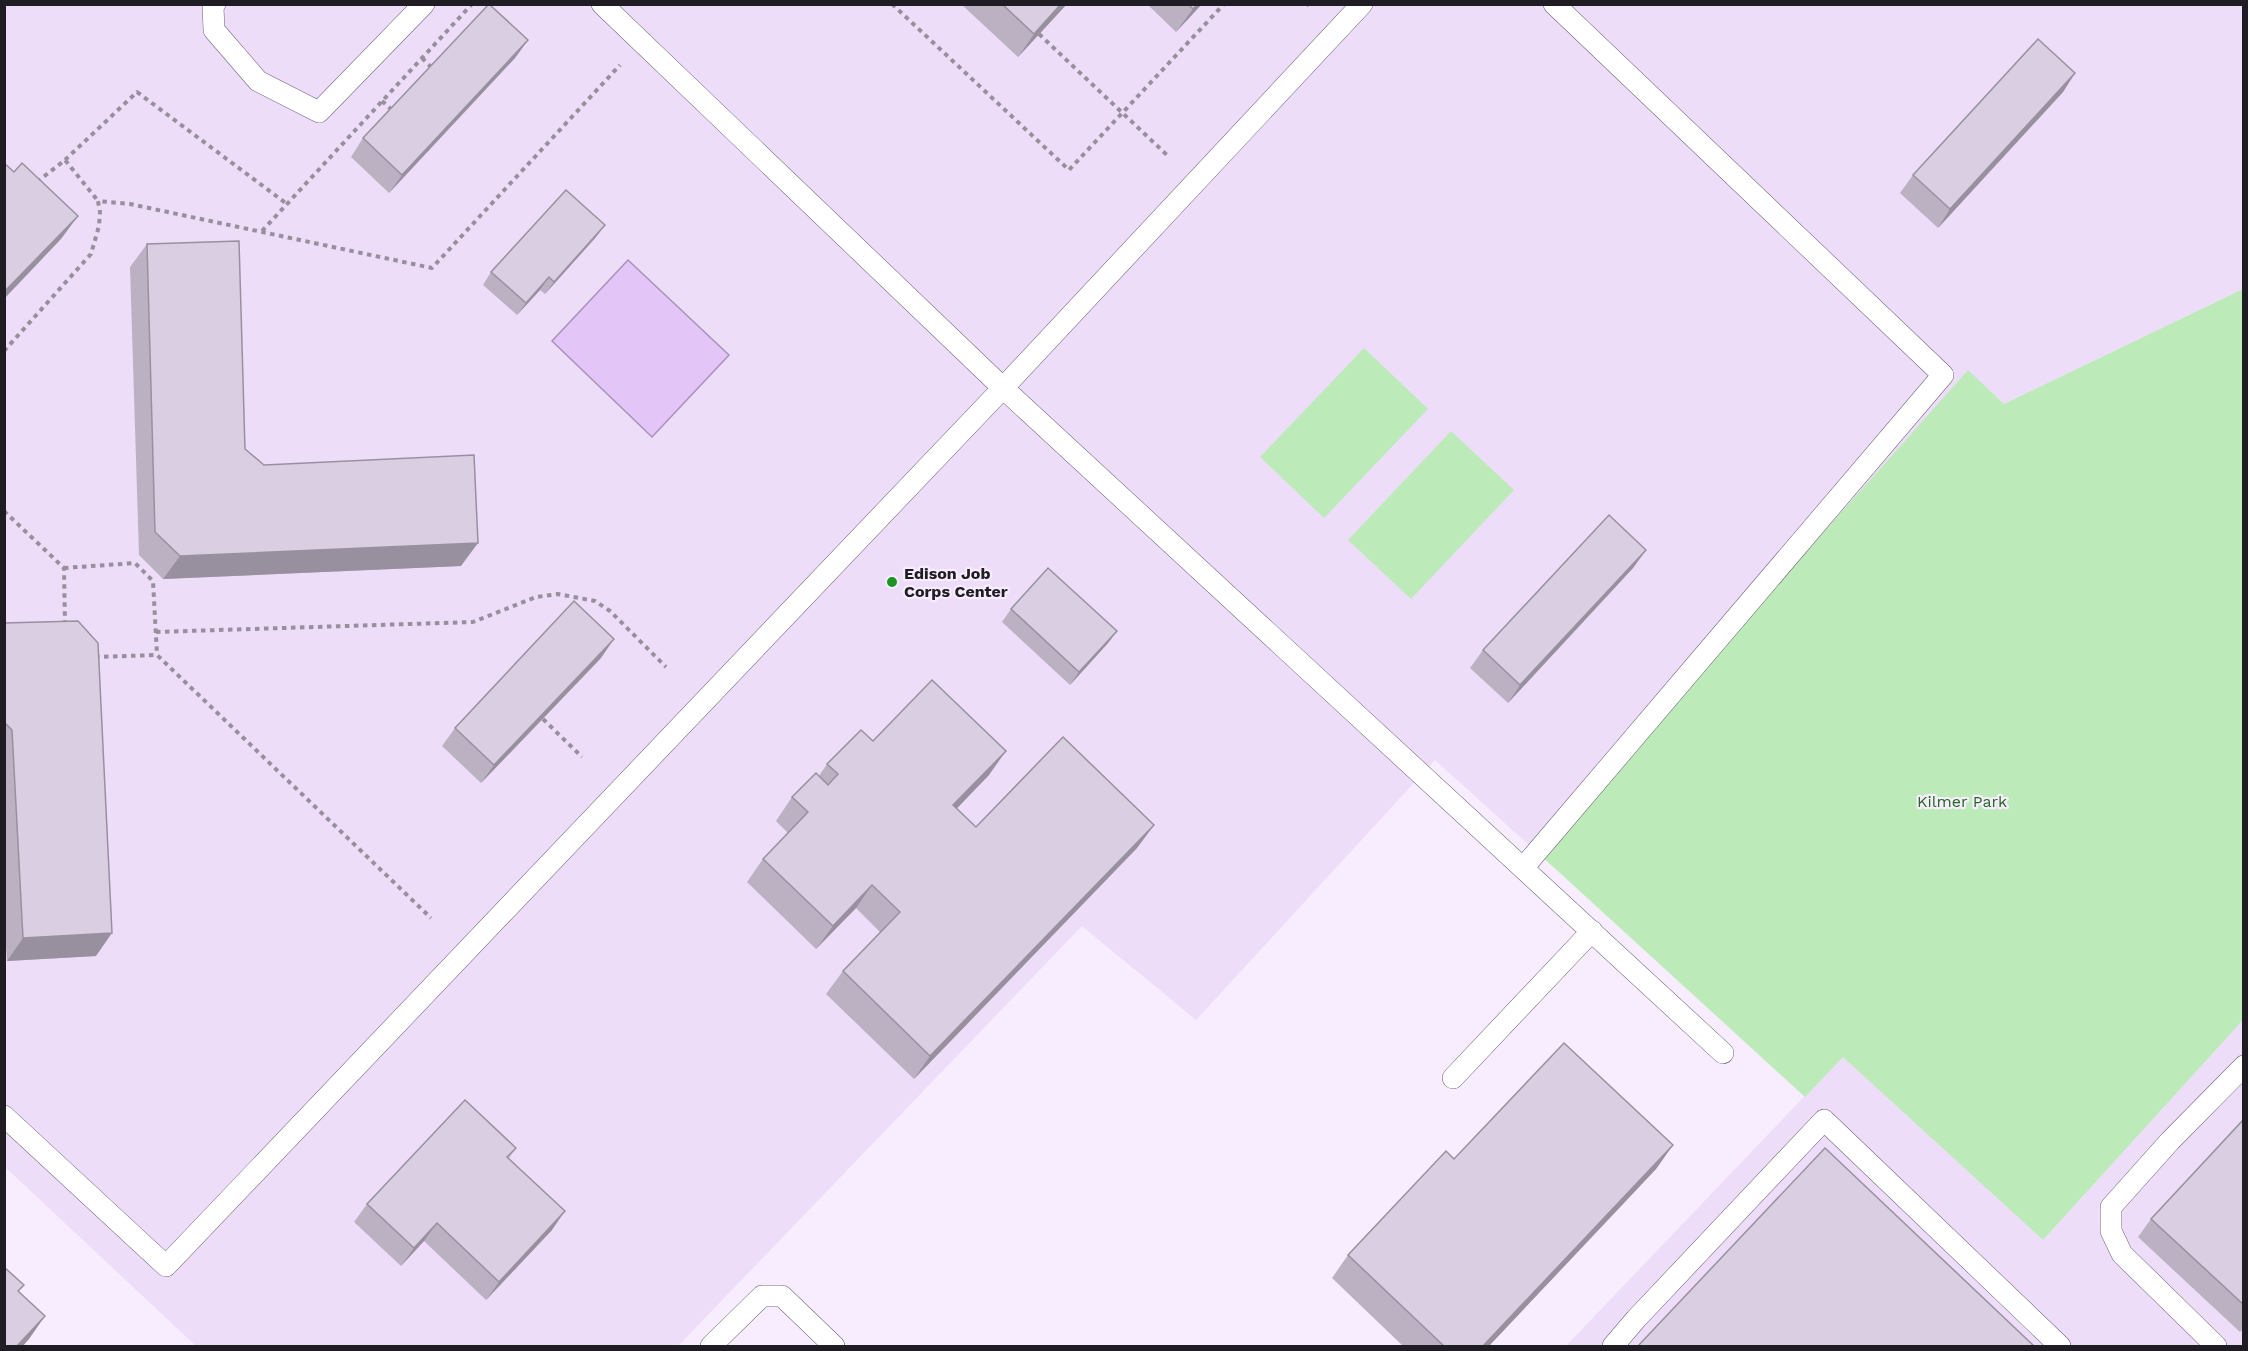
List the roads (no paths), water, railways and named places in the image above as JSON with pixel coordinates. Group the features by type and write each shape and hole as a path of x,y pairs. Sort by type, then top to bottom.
{"lane":[{"path":"215,4 213,7 214,30 258,81 319,112 424,4"},
{"path":"602,4 1003,388 1724,1053"},
{"path":"4,1116 166,1266 1003,388 1362,4"},
{"path":"1523,868 1943,375 1554,4"},
{"path":"1453,1078 1592,931"},
{"path":"2216,1347 2122,1254 2111,1231 2111,1207 2170,1141 2244,1066"},
{"path":"1613,1347 1644,1310 1824,1120 2060,1347"},
{"path":"711,1347 762,1296 782,1296 834,1347"}],"place":[{"name":"Edison Job Corps Center","path":"892,582"}],"park label":[{"name":"Kilmer Park","path":"1962,801"}]}
